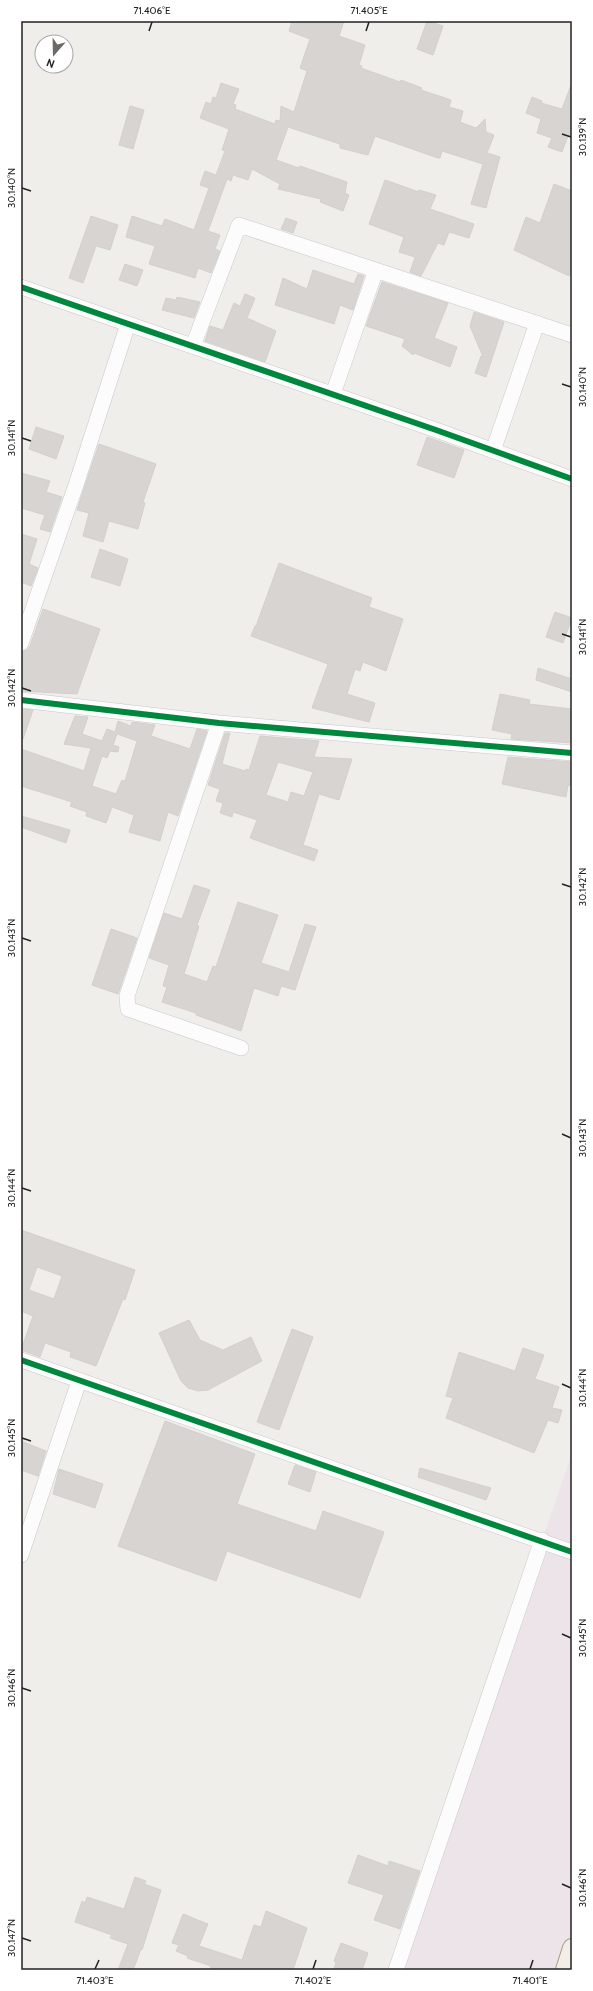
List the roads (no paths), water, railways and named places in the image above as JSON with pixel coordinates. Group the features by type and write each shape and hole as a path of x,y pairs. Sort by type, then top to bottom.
{"main road":[{"path":"564,1970 572,1948"}],"street":[{"path":"193,346 239,225 572,335"},
{"path":"333,394 376,270"},
{"path":"21,287 333,394 572,480"},
{"path":"493,451 537,323"},
{"path":"22,638 76,485 128,324"},
{"path":"21,700 219,723 572,753"},
{"path":"219,723 127,996 128,1009 241,1048"},
{"path":"21,1360 542,1540 572,1552"},
{"path":"21,1555 79,1381"},
{"path":"396,1970 542,1540"}]}
